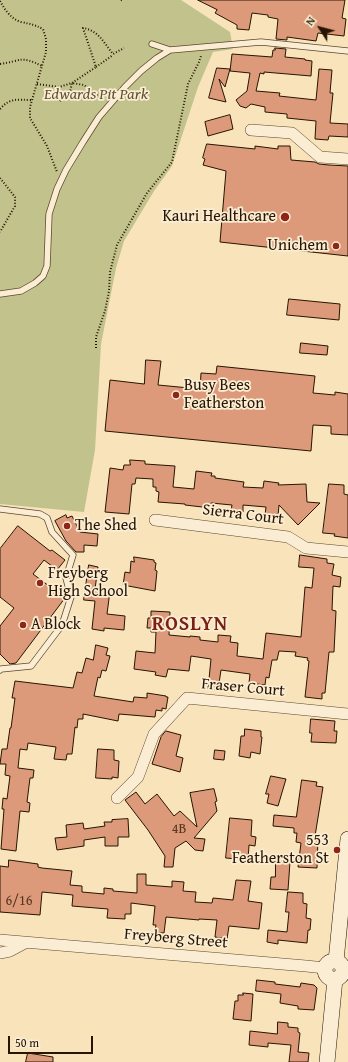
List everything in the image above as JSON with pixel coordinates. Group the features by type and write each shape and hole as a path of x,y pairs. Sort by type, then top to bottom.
{"main road":[{"path":"327,1062 332,970 348,839"}],"street":[{"path":"251,130 292,133 320,157 348,159"},
{"name":"Sierra Court","path":"155,520 288,537 306,548 348,552"},
{"name":"Fraser Court","path":"117,798 138,777 154,734 187,698 348,714"},
{"name":"Freyberg Street","path":"0,940 298,965 332,970"},
{"path":"0,953 10,951 25,943"}],"lane":[{"path":"0,294 20,291 35,283 43,276 47,266 49,214 57,189 83,142 108,106 141,71 157,58 170,50 261,42 348,51"},
{"path":"152,44 170,50"},
{"path":"0,509 40,514 47,518 52,532 73,555 66,578 71,597 62,625 30,666 0,670"}],"path":[{"path":"0,1 10,16 19,22 34,24 42,29 46,39 46,52 38,84 32,100 30,118 47,146 54,164 57,175 57,189"},
{"path":"96,67 83,28 90,29 96,33 113,54"},
{"path":"96,348 96,337 105,311 109,291 110,272 117,245 147,193 172,162 188,84 199,62 202,53 202,46"},
{"path":"38,84 59,87 72,83 124,48"},
{"path":"0,64 28,59 42,66"},
{"path":"72,83 84,86 98,96 108,106"},
{"path":"60,101 70,92 72,83"},
{"path":"0,109 6,102 13,99 32,100"},
{"path":"0,178 15,197 15,206 0,232"}],"green space":[{"name":"Edwards Pit Park","path":"0,0 181,0 230,32 233,49 213,52 198,87 172,166 154,191 124,241 116,268 101,344 95,450 84,512 0,504"}],"building":[{"path":"198,0 345,0 342,18 346,19 344,36 318,33 316,41 287,37 287,40 276,39 278,19 268,17 268,15 252,13 249,30 237,29 237,25 215,13 217,10"},
{"path":"275,48 286,49 285,57 312,61 311,76 264,72 264,74 260,73 256,91 280,93 279,96 316,100 319,69 332,70 330,93 333,93 330,123 348,124 348,137 329,136 328,140 315,139 316,121 287,118 287,114 265,112 265,107 251,104 246,108 240,106 236,100 247,91 250,73 230,71 232,54 272,57 273,50 275,50"},
{"path":"217,68 230,69 225,87 219,79 226,102 209,98"},
{"path":"230,115 233,129 208,136 205,122"},
{"name":"Kauri Healthcare","path":"207,144 255,149 255,146 278,149 278,146 290,146 291,160 348,166 348,256 220,242 226,171 203,165 205,159 203,158"},
{"path":"289,299 340,304 339,320 287,315"},
{"path":"301,343 328,346 327,355 300,353"},
{"path":"146,360 161,361 158,385 200,389 201,373 216,374 217,366 315,376 313,393 335,395 335,392 348,394 348,435 331,434 331,426 313,425 311,451 105,431 110,380 144,384"},
{"path":"130,460 145,461 145,464 175,466 173,487 194,489 196,471 212,473 211,476 215,476 215,478 244,482 243,487 263,488 264,481 279,483 278,485 306,484 307,502 320,503 298,525 279,505 278,516 265,515 266,507 243,505 243,512 231,511 232,505 211,503 211,508 158,502 159,492 156,491 156,487 153,487 153,479 136,478 135,484 132,484 129,514 105,512 110,468 123,470 124,465 130,465"},
{"path":"329,484 344,485 344,494 348,495 348,538 334,536 335,534 323,533"},
{"path":"66,515 67,518 72,516 80,532 98,534 97,546 84,545 84,552 76,552 66,541 55,521"},
{"path":"18,526 50,551 52,550 65,560 57,570 44,560 33,574 65,598 16,663 10,664 0,654 0,626 14,608 0,597 0,549"},
{"path":"300,555 327,559 327,563 334,564 332,575 341,577 340,587 333,586 332,610 336,611 334,652 329,652 325,693 322,693 322,699 305,697 309,661 307,660 308,658 295,656 296,652 279,651 277,660 272,660 269,678 266,677 265,685 249,683 250,674 221,670 218,690 208,689 211,659 191,656 189,671 168,669 166,677 155,675 156,672 134,669 136,651 155,653 156,632 151,632 151,628 147,628 148,618 151,618 151,611 170,612 169,635 200,637 200,640 218,642 218,635 231,636 230,642 238,643 237,656 263,659 266,633 301,637 305,587 312,588 314,568 299,567"},
{"path":"134,557 154,560 156,563 155,570 157,571 155,591 123,585 125,572 130,573 131,561 134,562"},
{"path":"89,565 98,567 95,589 110,591 107,614 125,616 124,630 104,628 104,631 92,629 95,601 84,600"},
{"path":"96,645 108,648 106,655 110,656 106,671 102,670 100,678 98,677 94,696 133,702 134,697 147,698 147,693 166,696 168,697 166,709 162,708 162,711 156,710 155,717 119,714 118,721 83,714 83,719 78,719 77,728 75,727 72,754 67,754 66,760 54,759 56,747 28,743 27,750 20,749 18,768 34,770 33,778 30,778 27,802 30,803 29,812 20,811 16,851 1,849 4,809 2,809 3,798 7,799 10,776 5,775 6,764 0,764 2,749 7,749 11,728 15,698 12,698 15,681 73,688 77,672 82,673 86,658 93,660"},
{"path":"311,719 335,721 334,731 337,731 336,743 311,742"},
{"path":"245,729 261,731 262,737 260,754 251,752 250,758 239,756 241,736 244,736"},
{"path":"166,731 181,735 176,756 183,758 180,772 152,764 161,737"},
{"path":"98,749 114,750 114,760 119,761 118,778 96,778"},
{"path":"215,750 225,751 224,760 214,759"},
{"path":"271,776 286,779 278,806 267,803 269,794 266,794"},
{"path":"302,780 317,782 316,786 323,787 315,836 318,837 317,868 298,867 301,843 296,842 297,833 294,833 294,828 273,826 274,815 296,817"},
{"path":"214,789 217,801 215,802 217,811 194,838 205,839 203,851 195,850 186,841 175,848 173,867 164,867 165,856 148,830 125,800 136,792 145,804 157,794 174,816 180,811 197,827 190,793"},
{"path":"230,818 252,820 251,836 256,837 255,846 249,845 248,860 226,858"},
{"path":"128,819 129,837 118,837 118,846 105,846 105,837 84,840 84,846 57,850 55,838 67,837 66,825 83,823 84,829 105,826 104,822 112,822 112,820"},
{"path":"9,860 38,864 38,867 42,868 72,871 70,885 82,886 82,892 104,894 104,888 113,889 113,891 137,893 137,874 146,874 146,885 172,887 172,881 184,882 183,891 196,892 195,902 212,903 213,898 233,900 236,880 251,881 248,901 262,903 259,929 229,926 227,939 215,937 217,920 166,917 164,933 155,932 156,925 153,925 155,906 131,903 131,914 125,914 125,919 107,918 108,909 72,906 73,895 42,892 40,915 0,912 0,866 8,867"},
{"path":"276,861 290,862 288,890 270,889 271,877 275,877"},
{"path":"288,892 303,893 303,903 307,904 306,918 311,919 307,943 278,940 278,944 267,942 268,930 287,932 289,912 286,912"},
{"path":"257,980 300,987 301,983 314,985 317,988 314,1010 298,1009 298,1006 280,1003 281,994 256,991"},
{"path":"243,993 253,994 251,1021 233,1019 235,1001 238,1001 238,995 243,995"},
{"path":"278,1022 288,1023 288,1027 298,1028 298,1032 300,1033 298,1052 309,1053 308,1062 289,1062 291,1045 268,1043 268,1047 249,1045 250,1031 277,1034"},
{"path":"28,1053 53,1057 53,1062 26,1062"}],"place":[{"name":"Kauri Healthcare","path":"285,217"},
{"name":"Unichem","path":"336,246"},
{"name":"Busy Bees Featherston","path":"176,395"},
{"name":"The Shed","path":"67,526"},
{"name":"Freyberg High School","path":"40,583"},
{"name":"A Block","path":"23,625"},
{"name":"553 Featherston St","path":"337,850"}],"district":[{"name":"ROSLYN","path":"190,625"}]}
